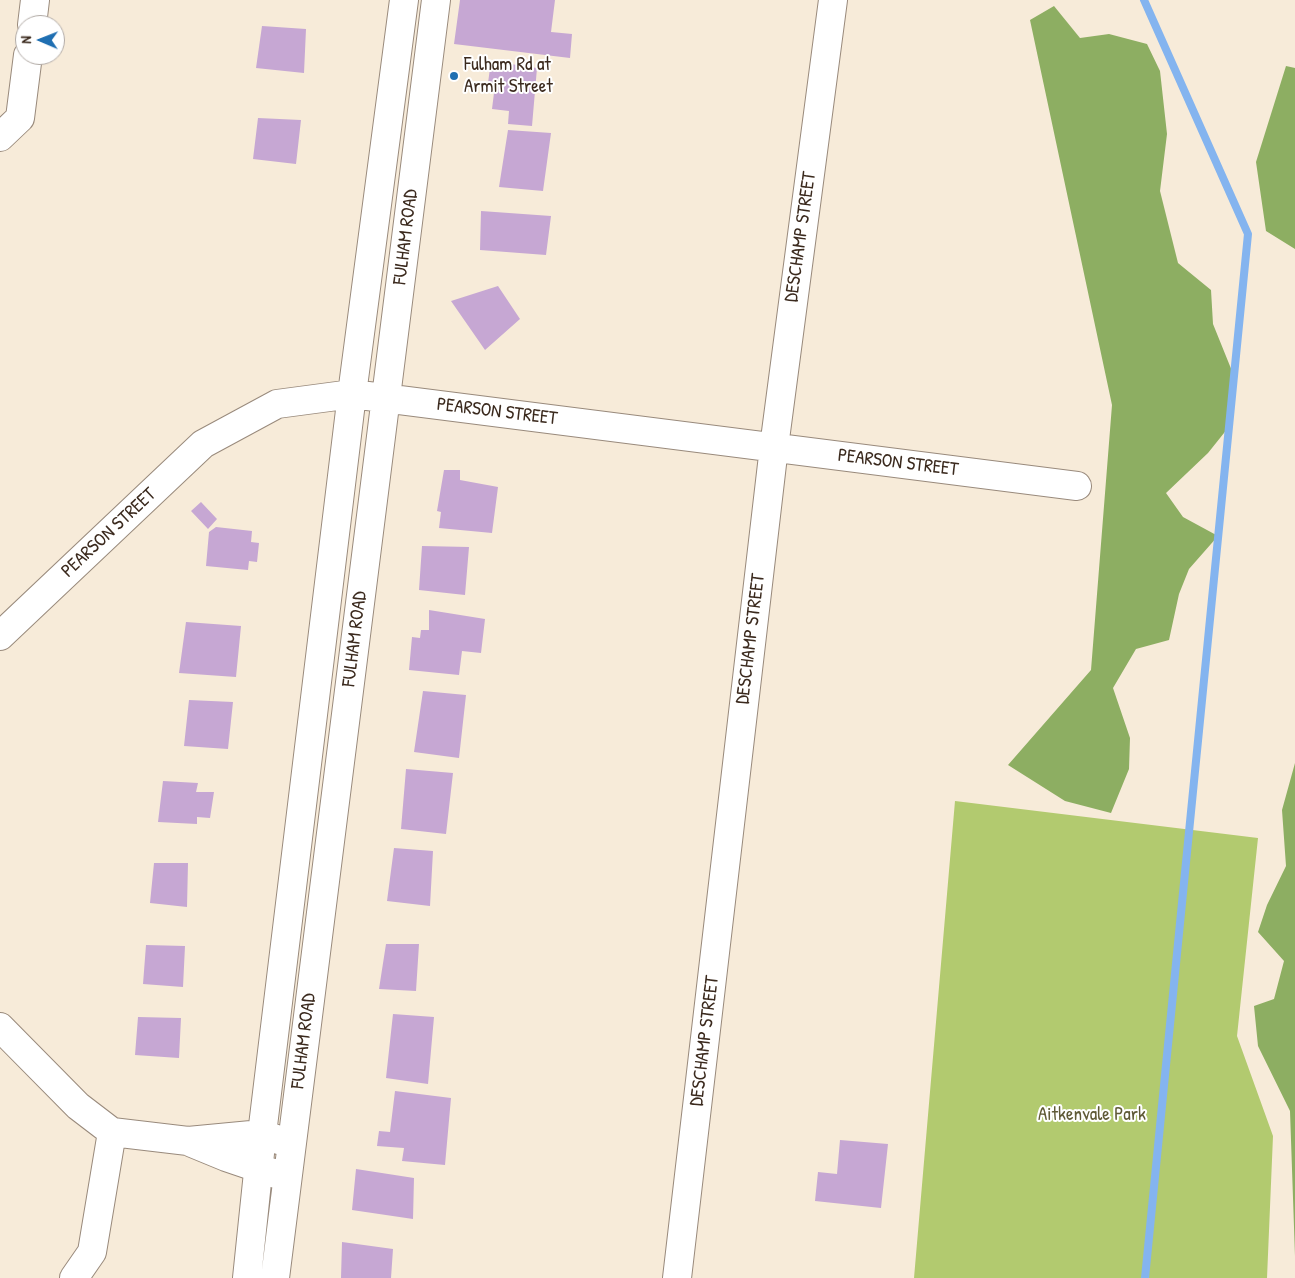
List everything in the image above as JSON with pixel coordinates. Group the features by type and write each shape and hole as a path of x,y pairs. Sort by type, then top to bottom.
{"street":[{"path":"33,15 35,0"},
{"name":"FULHAM ROAD","path":"247,1278 262,1134 352,394 404,0"},
{"name":"FULHAM ROAD","path":"275,1278 436,0"},
{"name":"DESCHAMP STREET","path":"677,1278 774,447 833,0"},
{"path":"0,137 20,118 27,65"},
{"name":"PEARSON STREET","path":"0,636 203,444 277,404 352,394 1077,486"},
{"path":"0,1027 78,1106 112,1132 188,1141 262,1134 291,1147"},
{"path":"74,1278 92,1252 112,1132"},
{"path":"188,1141 226,1157 260,1167 287,1178"}],"green space":[{"path":"1054,6 1080,38 1109,34 1147,44 1160,71 1167,134 1160,191 1178,263 1211,290 1213,324 1234,376 1228,428 1208,453 1166,493 1183,517 1218,536 1189,569 1179,594 1169,640 1136,649 1113,688 1130,738 1129,769 1111,813 1065,801 1008,765 1091,670 1112,405 1030,20"},
{"path":"1286,66 1295,68 1295,249 1266,231 1256,162"},
{"path":"1295,763 1295,1256 1290,1111 1258,1046 1254,1006 1274,999 1284,961 1258,932 1267,905 1286,866 1282,810"},
{"name":"Aitkenvale Park","path":"955,801 1258,838 1237,1036 1273,1136 1267,1278 914,1278"}],"building":[{"path":"460,0 555,0 551,32 572,34 570,58 454,44"},
{"path":"262,26 306,29 304,73 256,68"},
{"path":"491,61 537,68 532,126 508,124 509,111 492,109 495,85 488,83"},
{"path":"258,118 301,120 296,164 253,159"},
{"path":"508,130 551,133 543,191 499,187"},
{"path":"481,211 551,216 546,255 480,250"},
{"path":"498,286 520,319 485,350 451,301"},
{"path":"444,470 460,470 460,480 498,487 492,533 439,528 441,512 437,511"},
{"path":"201,502 217,519 208,529 191,511"},
{"path":"216,527 252,531 251,542 259,543 257,562 249,561 248,570 206,566 209,532"},
{"path":"422,546 469,547 465,595 419,590"},
{"path":"429,610 485,619 481,653 462,651 459,675 409,670 412,637 420,638 421,630 429,630"},
{"path":"186,622 241,626 236,677 179,673"},
{"path":"423,691 466,695 459,758 414,752"},
{"path":"189,700 233,702 228,749 184,746"},
{"path":"406,769 453,773 446,834 401,829"},
{"path":"163,781 198,783 196,792 214,792 210,818 197,817 197,824 158,822"},
{"path":"394,848 433,851 430,906 387,901"},
{"path":"154,863 188,863 187,907 150,903"},
{"path":"386,944 419,944 416,991 379,989"},
{"path":"146,945 185,946 183,987 143,984"},
{"path":"393,1014 434,1017 428,1084 386,1078"},
{"path":"138,1017 181,1018 179,1058 135,1055"},
{"path":"395,1091 451,1098 445,1165 402,1161 404,1148 377,1146 379,1131 390,1132"},
{"path":"840,1140 888,1144 881,1208 815,1201 818,1172 837,1174"},
{"path":"356,1169 414,1178 413,1219 352,1210"},
{"path":"342,1242 393,1249 391,1278 341,1278"}],"waterway":[{"path":"1144,0 1248,234 1145,1278"}],"place":[{"name":"Fulham Rd at Armit Street","path":"454,76"}]}
